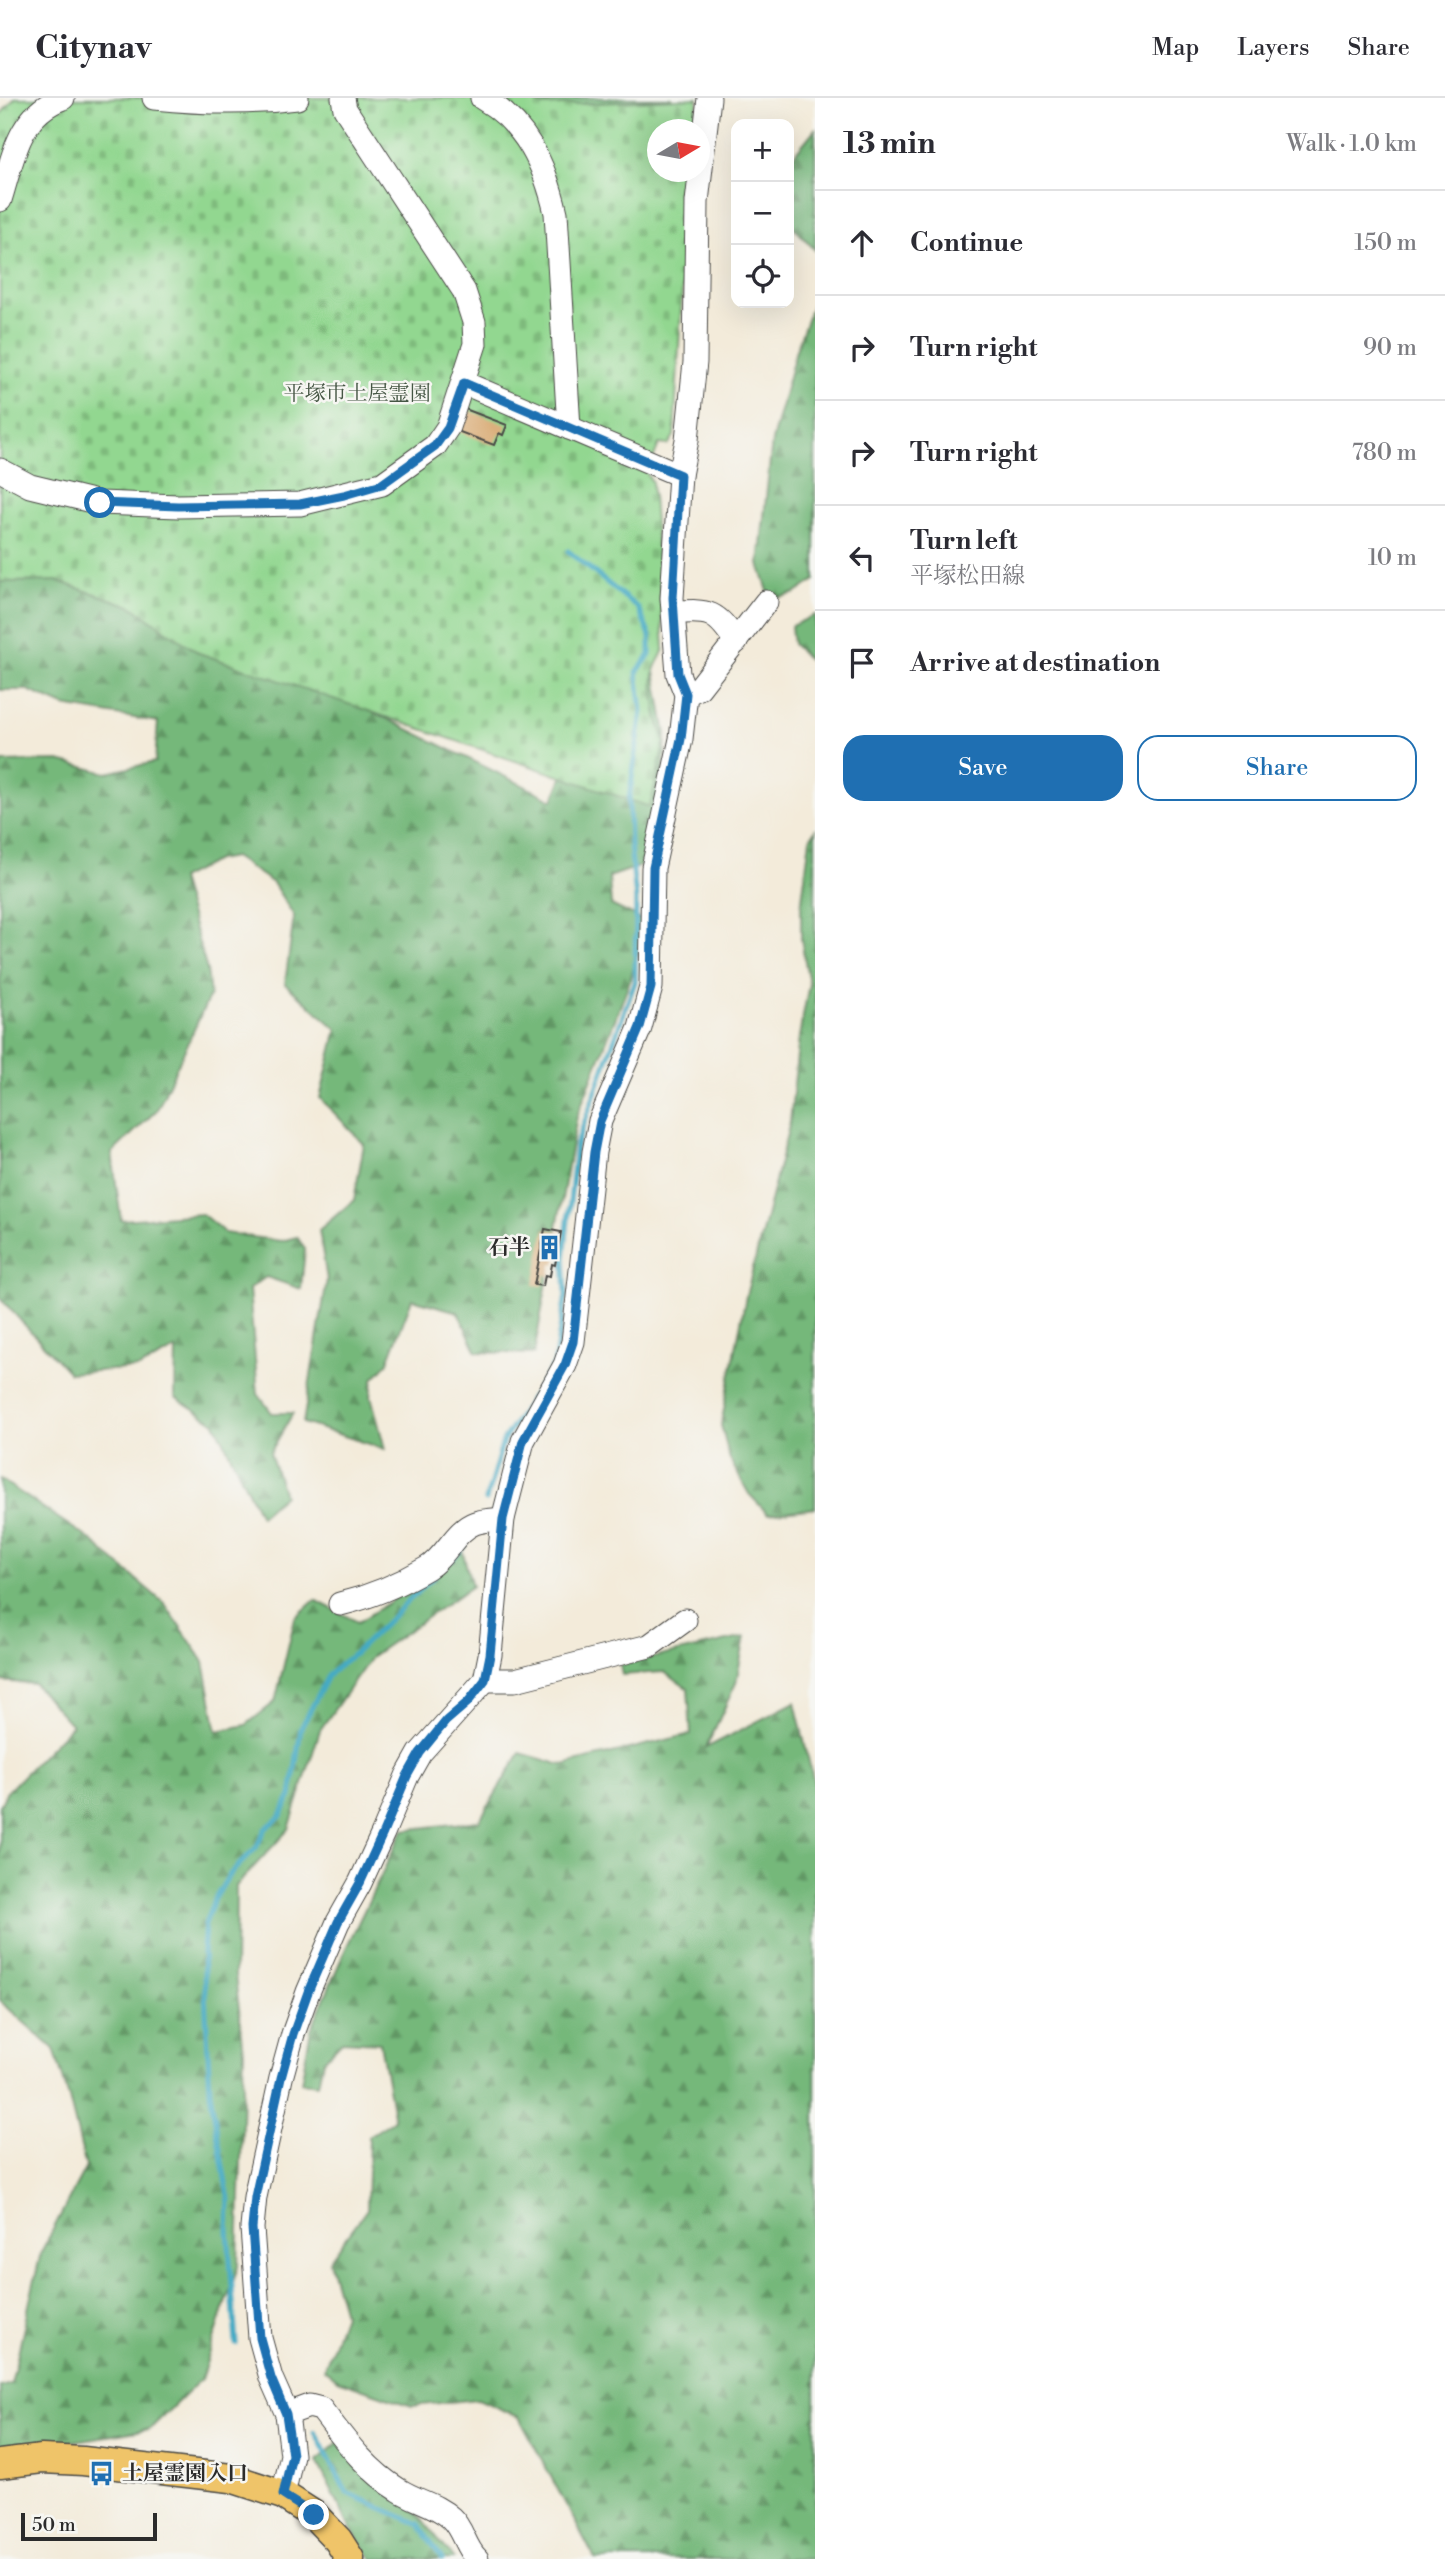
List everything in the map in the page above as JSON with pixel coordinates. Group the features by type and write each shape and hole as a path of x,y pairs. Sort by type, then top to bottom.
{"main road":[{"path":"0,2463 42,2459 83,2460 231,2478 283,2495 314,2515 338,2540 350,2559"}],"street":[{"path":"0,200 20,137 32,117 48,103 63,98"},
{"path":"154,98 192,102 267,102 298,98"},
{"path":"0,470 30,486 100,503 178,506 300,504 382,484 435,446 448,428 464,383 475,344 474,322 464,291 345,110 343,98"},
{"path":"482,98 508,116 524,134 541,160 550,187 556,213 569,428"},
{"path":"283,2495 292,2455 286,2414 271,2378 260,2338 252,2228 255,2197 293,2034 338,1922 360,1883 407,1776 446,1721 468,1702 485,1680 490,1655 503,1519 523,1441 565,1365 573,1342 594,1152 600,1121 640,1027 651,987 653,868 681,739 686,694 678,674 673,598 680,475 687,440 695,362 697,202 709,98"},
{"path":"464,383 680,475"},
{"path":"686,694 699,688 766,602"},
{"path":"674,613 709,613 723,621 736,642"},
{"path":"340,1604 366,1598 429,1567 443,1555 462,1531 475,1523 503,1519"},
{"path":"485,1680 515,1680 649,1646 685,1620"},
{"path":"286,2414 309,2406 321,2409 352,2451 390,2485 406,2495 431,2503 453,2519 477,2559"}],"green space":[{"name":"平塚市土屋霊園","path":"15,98 529,98 542,106 698,98 696,119 647,119 647,182 690,182 674,436 668,445 659,444 647,474 652,482 664,648 654,670 654,689 657,716 665,739 650,807 199,653 131,606 57,581 0,582 0,115"},
{"path":"509,98 672,98 524,108"},
{"path":"815,129 815,250 794,227 794,155"},
{"path":"815,298 815,580 796,593 771,600 759,564 772,441 796,350"},
{"path":"0,507 371,711 553,800 580,735 634,552 666,734 658,860 609,877 611,905 649,923 625,994 577,1116 534,1354 477,1352 458,1312 412,1299 387,1364 373,1379 371,1396 385,1449 303,1423 327,1280 319,1230 354,1200 364,1144 320,1098 337,1029 285,984 294,916 273,883 234,857 217,860 180,879 207,970 210,995 157,1110 112,1153 121,1220 202,1214 225,1233 281,1241 297,1237 305,1249 301,1289 266,1277 249,1289 258,1394 272,1413 293,1413 270,1453 284,1495 260,1516 215,1423 175,1397 176,1349 139,1368 69,1373 0,1298 0,762 59,761 107,773 155,762 158,722 64,706 28,690 0,690"},
{"path":"815,615 815,666 793,644 791,626"},
{"path":"815,830 815,1508 768,1514 749,1494 730,1460 721,1425 746,1296 790,1122 799,1037 809,984 801,939 801,907 810,839"},
{"path":"0,1479 88,1538 165,1604 204,1662 217,1731 246,1725 275,1702 295,1618 315,1600 358,1622 418,1584 462,1550 472,1586 372,1656 320,1730 289,1829 236,1886 235,1975 244,2051 238,2267 201,2379 150,2429 0,2453 0,2387 11,2384 41,2252 86,2167 54,2049 0,2001 0,1806 6,1793 72,1725 34,1684 0,1681"},
{"path":"745,1637 736,1683 706,1748 795,1702 815,1787 815,2559 595,2559 519,2417 478,2399 412,2406 338,2380 324,2369 344,2314 329,2261 367,2209 369,2136 394,2120 380,2043 342,2041 323,2061 318,2084 301,2082 311,2029 346,1948 403,1830 479,1821 520,1753 562,1765 691,1734 688,1689 664,1672 622,1675 620,1665"},
{"path":"343,2438 423,2520 454,2559 373,2559 349,2526 317,2461"}],"building":[{"path":"465,409 507,425 503,435 499,433 494,445 457,431"},
{"name":"石半","path":"545,1229 561,1232 555,1265 552,1264 550,1276 545,1275 543,1286 534,1285"}],"waterway":[{"path":"486,1500 503,1441 554,1364 566,1295 564,1258 576,1146 635,982 636,898 630,845 629,799 642,711 637,672 650,655 650,636 638,608 568,551"},
{"path":"450,1561 465,1546"},
{"path":"236,2344 228,2230 229,2201 210,2092 203,1952 205,1924 213,1902 229,1875 256,1848 265,1829 280,1817 291,1796 301,1728 329,1674 355,1653 435,1575"},
{"path":"315,2432 347,2493 419,2524 442,2559"}],"place":[{"name":"石半","path":"550,1248"},
{"name":"土屋霊園入口","path":"102,2474"}],"route":[{"path":"100,503 178,506 300,504 382,484 435,446 448,428 464,383 680,475 673,598 678,674 686,694 681,739 653,868 651,987 640,1027 600,1121 594,1152 573,1342 565,1365 523,1441 503,1519 490,1655 485,1680 420,1753 407,1776 360,1883 338,1922 293,2034 255,2197 252,2228 260,2338 271,2378 286,2414 292,2455 283,2495 314,2515"}]}
